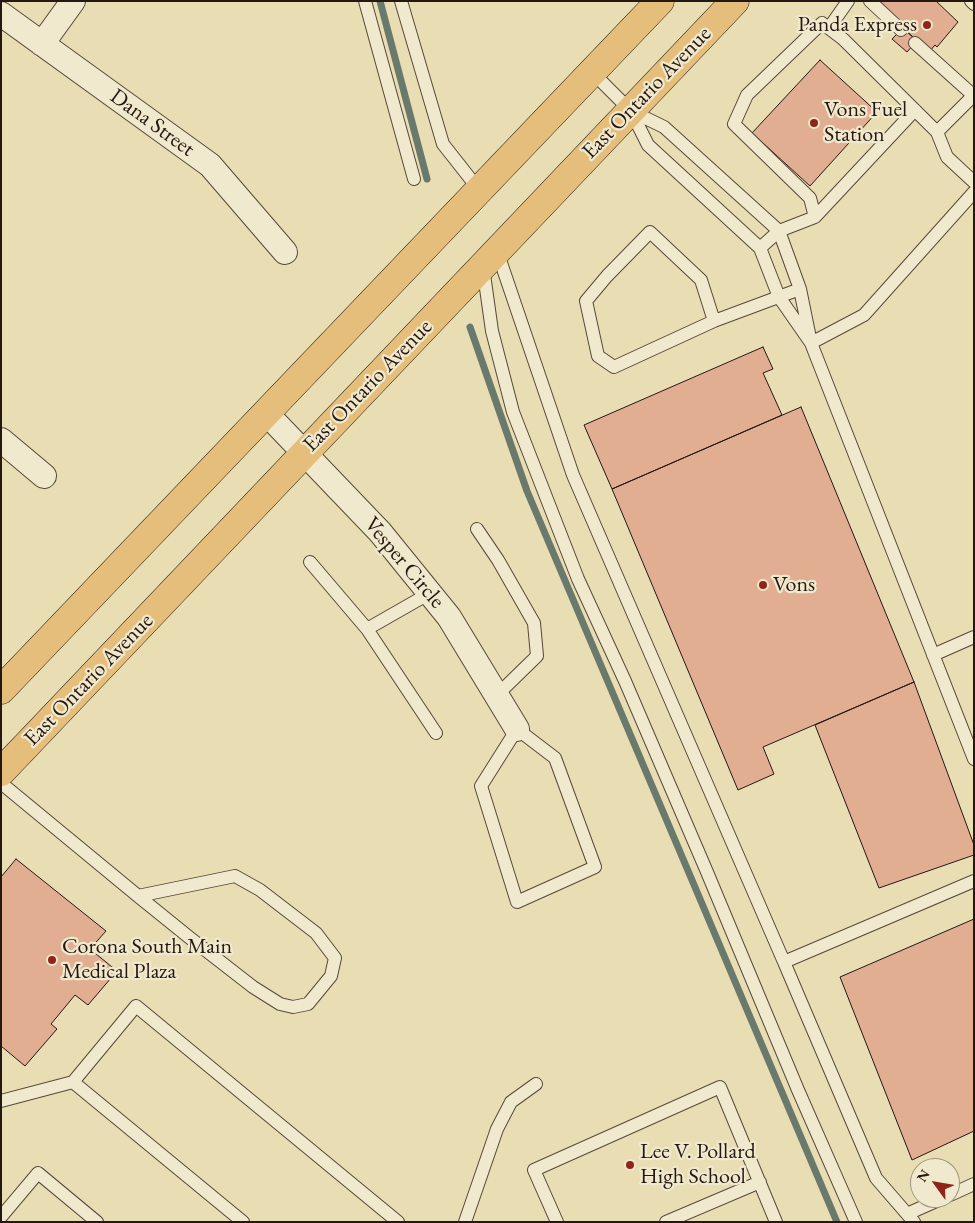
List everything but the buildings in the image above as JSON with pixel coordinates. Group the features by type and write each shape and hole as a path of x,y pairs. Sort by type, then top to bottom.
{"main road":[{"path":"1,690 660,1"},
{"name":"East Ontario Avenue","path":"1,772 735,1"}],"street":[{"path":"42,44 73,1"},
{"name":"Dana Street","path":"1,14 210,165 285,252"},
{"name":"Vesper Circle","path":"267,414 380,532 430,593 449,617 517,729"},
{"path":"1,440 44,476"}],"lane":[{"path":"365,1 414,179"},
{"path":"400,1 443,144 480,191"},
{"path":"829,28 848,1"},
{"path":"870,1 901,30"},
{"path":"970,1 974,4"},
{"path":"815,217 810,198 734,124 747,95 822,23 843,39 937,132 947,157 974,182"},
{"path":"916,43 974,95 937,132"},
{"path":"593,73 631,111 648,145 760,248 779,296 811,343"},
{"path":"760,248 779,231 815,217 915,110"},
{"path":"631,111 664,127 779,231 800,289 811,343 974,759"},
{"path":"811,343 864,315 974,192"},
{"path":"714,321 701,280 650,232 607,276 586,301 598,356 614,367 714,321 800,289"},
{"path":"490,258 573,475 876,1178 910,1218 926,1208"},
{"path":"490,258 492,332 513,412 574,570 629,690 798,1090 856,1222"},
{"path":"477,529 498,560 534,623 537,656 496,696"},
{"path":"310,562 366,629 436,733"},
{"path":"366,629 430,593"},
{"path":"933,655 974,637"},
{"path":"517,729 555,758 595,867 517,902 481,786 517,729"},
{"path":"1,783 138,896 253,987 280,1004 293,1007 308,1004 331,976 335,958 316,933 260,890 235,876 138,896"},
{"path":"784,962 974,881"},
{"path":"1,1101 73,1082 136,1006 398,1222"},
{"path":"73,1082 243,1222"},
{"path":"465,1222 497,1129 511,1102 536,1084"},
{"path":"557,1222 534,1170 720,1087 776,1222"},
{"path":"1,1217 38,1173 97,1222"},
{"path":"666,1222 760,1182"},
{"path":"960,1190 974,1184"}],"waterway":[{"path":"380,1 427,179"},
{"path":"470,327 527,491 837,1222"}],"place":[{"name":"Panda Express","path":"927,25"},
{"name":"Vons Fuel Station","path":"814,123"},
{"name":"Vons","path":"763,585"},
{"name":"Corona South Main Medical Plaza","path":"52,960"},
{"name":"Lee V. Pollard High School","path":"630,1165"}]}
